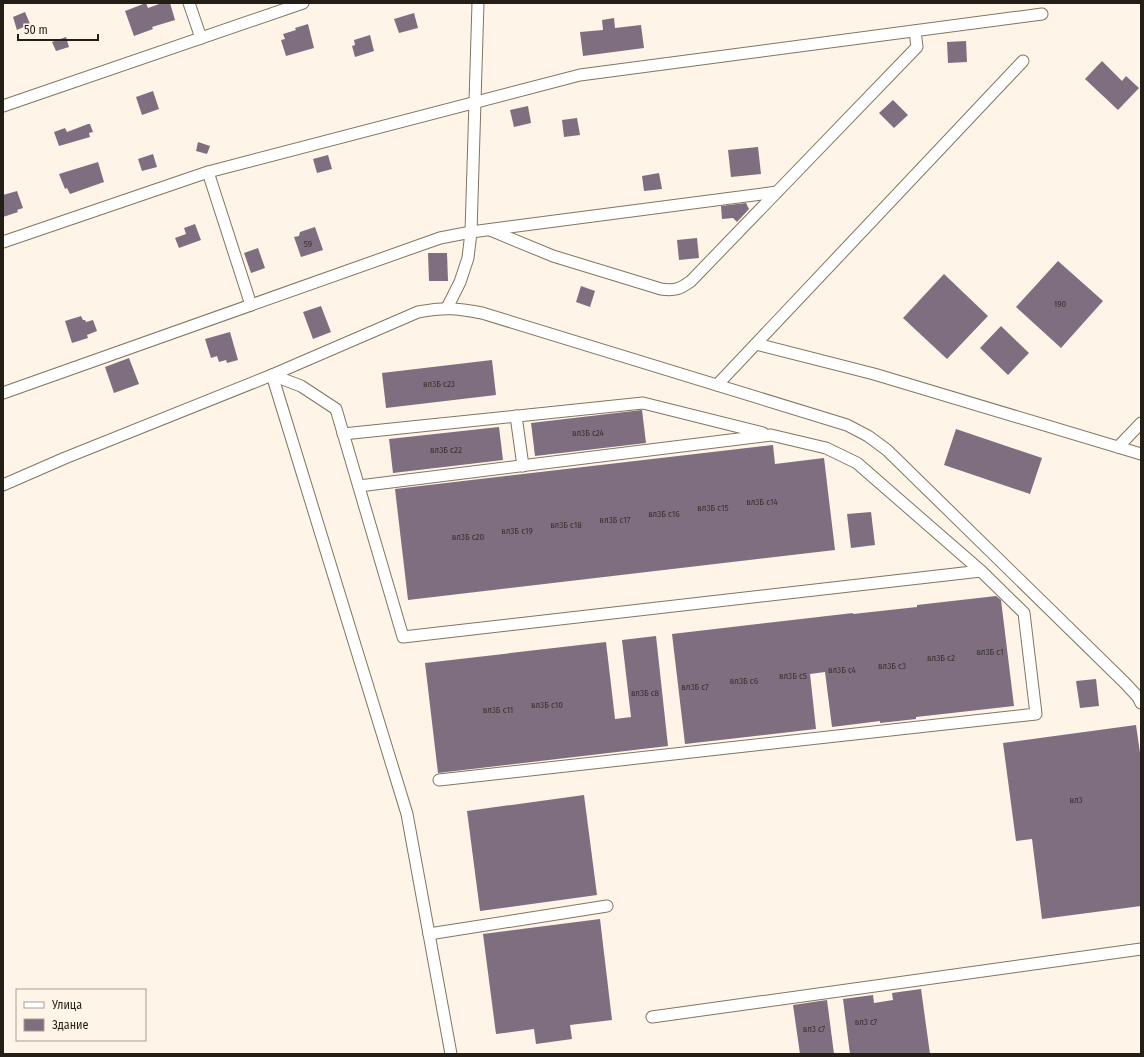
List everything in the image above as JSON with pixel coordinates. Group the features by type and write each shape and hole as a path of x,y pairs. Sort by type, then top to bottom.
{"street":[{"path":"189,3 201,38"},
{"path":"3,106 303,3"},
{"path":"447,308 460,282 468,258 471,232 478,3"},
{"path":"3,242 208,172 580,75 1042,14"},
{"path":"489,230 553,256 661,289 671,291 682,288 691,281 917,47 915,31"},
{"path":"717,385 1023,61"},
{"path":"208,172 251,305"},
{"path":"3,393 440,238 471,232 777,192"},
{"path":"3,485 65,458 272,375 418,312 439,308 457,308 482,313 847,425 868,436 887,450 1003,563 1125,683 1138,697 1141,703"},
{"path":"756,344 874,374 1141,454"},
{"path":"272,375 301,386 336,409 403,637 981,571"},
{"path":"272,375 407,814 451,1054"},
{"path":"343,434 643,404 826,448 857,463 981,571 1024,613 1036,714 439,780"},
{"path":"516,416 523,466"},
{"path":"1118,447 1141,423"},
{"path":"359,486 771,435"},
{"path":"429,934 607,906"},
{"path":"652,1017 1141,950"}],"building":[{"path":"146,3 148,8 162,3 170,3 175,20 152,27 153,29 134,36 125,11"},
{"path":"25,12 30,24 17,30 13,17"},
{"path":"414,13 418,28 399,33 394,19"},
{"path":"614,18 615,28 641,25 644,48 583,56 580,32 603,30 602,20"},
{"path":"308,24 314,48 286,56 281,40 285,39 283,34"},
{"path":"370,35 374,51 355,57 352,46 355,45 354,40"},
{"path":"66,37 69,47 56,51 52,42"},
{"path":"966,41 967,62 948,63 947,42"},
{"path":"1102,61 1122,81 1126,76 1139,88 1118,110 1085,79"},
{"path":"153,91 159,109 142,115 136,97"},
{"path":"893,100 908,115 894,128 879,113"},
{"path":"528,106 531,123 514,127 510,110"},
{"path":"577,118 580,135 564,137 562,120"},
{"path":"90,124 93,132 89,133 90,137 59,146 54,132 65,128 67,132"},
{"path":"198,142 210,146 207,154 196,151"},
{"path":"758,147 761,174 731,177 728,150"},
{"path":"153,154 157,167 142,171 138,159"},
{"path":"328,155 332,169 317,173 313,159"},
{"path":"98,162 104,182 70,194 67,188 65,189 59,174"},
{"path":"659,173 662,189 644,191 642,176"},
{"path":"17,191 23,208 17,210 18,212 3,217 3,195"},
{"path":"746,203 749,209 737,222 733,218 722,219 721,206"},
{"path":"195,224 201,240 179,248 175,238 186,234 184,228"},
{"path":"315,227 323,250 301,257 294,237 299,236 300,232"},
{"path":"697,238 699,258 679,260 677,240"},
{"path":"258,248 265,268 251,273 244,253"},
{"path":"428,253 447,253 448,281 429,281"},
{"path":"1058,261 1103,301 1061,348 1016,307"},
{"path":"944,274 988,316 947,359 903,318"},
{"path":"581,286 595,291 590,307 576,302"},
{"path":"321,306 331,332 313,339 303,312"},
{"path":"81,316 86,322 93,320 97,331 87,335 88,338 72,343 65,321"},
{"path":"1001,326 1029,353 1008,375 980,348"},
{"path":"230,332 238,360 227,363 226,360 219,362 217,356 211,358 205,339"},
{"path":"129,358 139,384 114,393 105,367"},
{"path":"492,360 496,395 386,408 382,373"},
{"path":"642,410 646,443 535,456 531,423"},
{"path":"499,427 503,460 393,473 389,439"},
{"path":"956,429 1042,458 1030,494 944,465"},
{"path":"773,445 775,464 824,458 835,550 408,600 395,489"},
{"path":"871,512 875,545 851,548 847,514"},
{"path":"996,596 1001,600 1014,706 916,717 916,719 880,723 880,721 832,727 825,672 810,674 816,729 685,744 672,634 917,607 917,605"},
{"path":"656,636 668,746 438,773 425,663 606,642 615,719 631,717 622,640"},
{"path":"1096,679 1099,706 1080,708 1076,681"},
{"path":"1136,725 1141,760 1141,906 1042,919 1032,839 1016,841 1003,743"},
{"path":"584,795 597,895 480,911 467,811"},
{"path":"600,919 612,1020 570,1025 572,1039 536,1044 534,1029 496,1034 483,934"},
{"path":"921,989 930,1054 850,1054 843,999 873,995 874,1003 893,1000 892,993"},
{"path":"827,1000 834,1054 800,1054 793,1005"}]}
